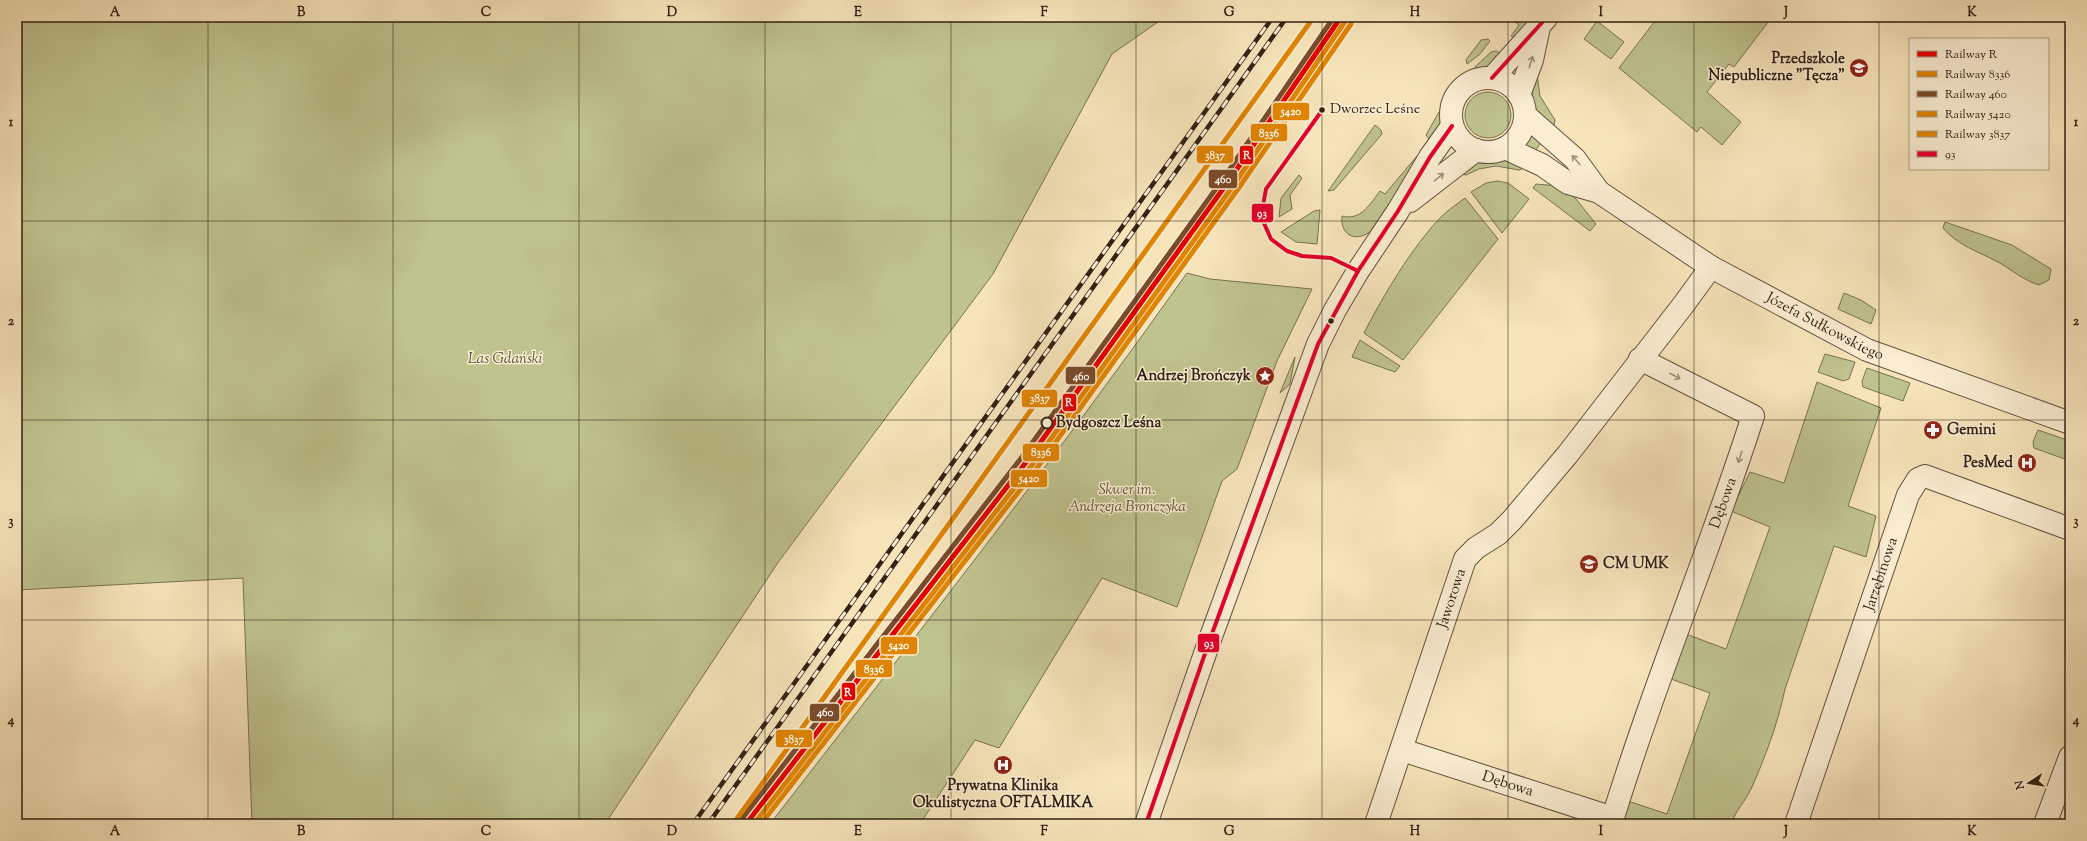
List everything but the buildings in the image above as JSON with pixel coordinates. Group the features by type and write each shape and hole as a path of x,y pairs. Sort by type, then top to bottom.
{"street":[{"path":"1492,78 1510,55 1543,22"},
{"path":"1522,105 1508,84 1492,78 1472,81 1463,87 1452,104 1452,126 1462,141 1476,150 1490,152 1504,148 1519,135 1522,105 1532,60 1543,22"},
{"name":"Józefa Sułkowskiego","path":"1522,105 1575,159 1599,192"},
{"path":"1146,824 1212,635 1318,344 1335,310 1358,271 1398,211 1430,157 1452,126"},
{"name":"Józefa Sułkowskiego","path":"1504,148 1542,165 1568,183 1599,192 1711,268 1867,350 2070,423"},
{"path":"1398,211 1476,150"},
{"path":"1640,358 1711,268"},
{"name":"Dębowa","path":"1402,750 1612,821 1677,627 1704,562 1753,416 1640,358"},
{"name":"Jaworowa","path":"1376,824 1465,559 1476,548 1498,534 1512,520 1568,454 1640,358"},
{"name":"Jarzębinowa","path":"1796,824 1908,495 1918,479 1925,476 2070,529"},
{"path":"2045,824 2070,757"}],"green space":[{"name":"Las Gdański","path":"17,17 1165,17 1112,54 993,274 779,561 605,824 252,824 243,578 17,590"},
{"path":"1516,17 1531,17 1515,38 1511,36 1519,25 1513,20"},
{"path":"1658,17 1772,17 1734,67 1729,64 1707,92 1741,122 1722,145 1701,127 1697,132 1619,68"},
{"path":"1597,21 1624,42 1611,59 1584,39"},
{"path":"1488,39 1490,41 1479,55 1467,64 1466,60 1481,40"},
{"path":"1496,51 1502,54 1491,65 1477,70 1475,67 1491,52"},
{"path":"1537,74 1540,96 1555,120 1554,126 1535,109 1533,104 1532,92"},
{"path":"1488,92 1501,96 1507,102 1511,115 1507,128 1501,134 1488,138 1475,134 1469,128 1465,115 1469,102 1475,96"},
{"path":"1439,112 1442,112 1441,124 1432,143 1426,135"},
{"path":"1375,125 1381,130 1382,134 1334,190 1328,191"},
{"path":"1532,133 1543,140 1533,154 1523,146"},
{"path":"1417,156 1420,159 1370,232 1359,237 1349,235 1343,228 1342,216 1349,217 1360,214 1369,206 1380,191 1385,194"},
{"path":"1508,159 1526,165 1519,170 1496,166 1479,169 1466,175 1462,174 1475,161"},
{"path":"1299,175 1302,178 1290,195 1292,209 1279,217 1281,198"},
{"path":"1497,181 1508,183 1529,199 1502,233 1471,192 1486,183"},
{"path":"1536,184 1559,186 1576,199 1596,224 1590,231 1533,188"},
{"path":"1465,198 1498,239 1403,360 1364,333 1389,288 1419,243 1441,217"},
{"path":"1320,210 1317,244 1296,242 1281,232 1314,211"},
{"path":"1945,222 2012,245 2051,269 2049,280 2039,285 2033,283 1998,262 1969,248 1955,239 1943,228"},
{"name":"Skwer im. Andrzeja Brończyka","path":"1187,273 1210,279 1312,289 1277,361 1237,469 1222,481 1177,607 1102,578 999,748 975,740 920,824 770,824 1034,482 1086,413"},
{"path":"1844,293 1861,300 1876,310 1871,324 1838,309"},
{"path":"1360,340 1400,366 1395,372 1352,357"},
{"path":"1825,354 1855,362 1849,379 1843,381 1818,372"},
{"path":"1295,357 1290,384 1280,393"},
{"path":"1867,368 1910,383 1903,401 1863,387 1862,381"},
{"path":"1817,382 1881,408 1848,506 1876,516 1866,557 1834,546 1785,689 1779,715 1766,753 1751,789 1731,824 1619,824 1628,801 1667,814 1710,693 1671,679 1686,634 1726,649 1770,527 1731,511 1750,472 1784,483"},
{"path":"2038,430 2070,441 2070,461 2034,448 2033,442"}],"railway":[{"path":"693,824 1273,17"},
{"path":"708,824 1287,17"}],"rail line":[{"name":"460","path":"741,820 1022,457 1223,179 1334,17"},
{"name":"R","path":"746,824 1027,461 1228,182 1341,17"},
{"name":"8336","path":"754,824 1032,465 1233,186 1346,20"},
{"name":"3837","path":"733,824 1311,21"},
{"name":"5420","path":"761,824 1037,468 1238,189 1351,24"}],"transit line":[{"name":"93","path":"1492,78 1547,17"},
{"name":"93","path":"1323,109 1266,189 1262,211 1263,221 1271,239 1287,251 1302,256 1331,258 1358,271"},
{"name":"93","path":"1146,824 1209,642 1318,344 1358,271 1398,211 1430,157 1452,126"}],"place":[{"name":"Przedszkole Niepubliczne \"Tęcza\"","path":"1859,68"},
{"name":"Dworzec Leśne","path":"1322,110"},
{"name":"Andrzej Brończyk","path":"1265,376"},
{"name":"Bydgoszcz Leśna","path":"1047,423"},
{"name":"Gemini","path":"1933,430"},
{"name":"PesMed","path":"2027,463"},
{"name":"CM UMK","path":"1589,564"},
{"name":"Prywatna Klinika Okulistyczna OFTALMIKA","path":"1003,765"}]}
